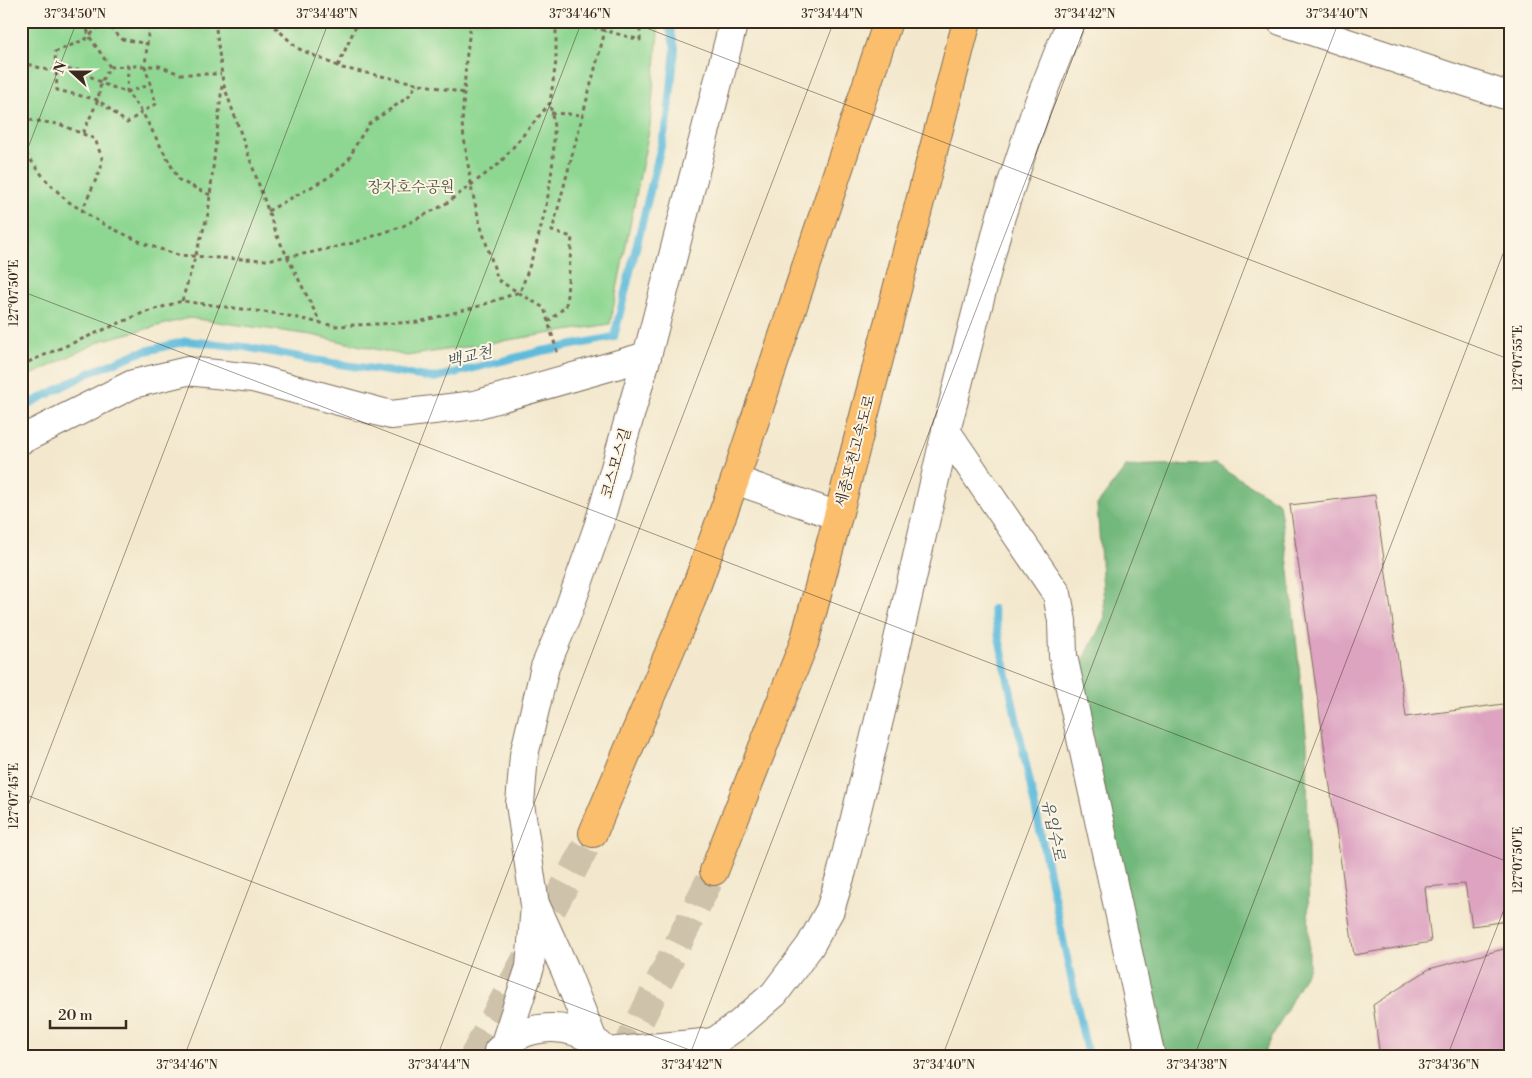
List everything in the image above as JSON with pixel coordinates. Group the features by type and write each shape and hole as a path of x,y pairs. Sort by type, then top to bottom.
{"highway":[{"path":"593,833 692,601 735,480 888,21"},
{"name":"세종포천고속도로","path":"714,871 804,643 967,21"}],"street":[{"name":"코스모스길","path":"535,905 520,804 524,755 545,667 565,620 598,527 647,356 734,21"},
{"path":"499,1050 527,1031 552,1027 577,1031 603,1050 705,1050 774,994 810,946 830,910 842,871 886,692 946,431 1001,216 1037,107 1071,21"},
{"path":"1281,21 1511,97"},
{"path":"21,440 133,384 187,371 253,378 391,415 475,405 647,356"},
{"path":"946,431 1057,594 1062,621 1063,656 1151,1057"},
{"path":"735,480 838,516"},
{"path":"535,905 603,1050"},
{"path":"499,1050 530,967 535,905"}],"path":[{"path":"85,21 89,36 110,67"},
{"path":"143,21 150,25 148,44 145,66 156,104 127,123 98,100 57,90 55,52 86,40 105,22 122,39 148,44"},
{"path":"215,21 223,83 268,211 277,236 321,322"},
{"path":"269,21 297,48 338,66 464,93"},
{"path":"338,66 358,21"},
{"path":"471,21 462,124 471,185 480,224 498,280 544,308 560,360"},
{"path":"21,365 143,313 182,301 279,314 335,326 418,322 476,307 520,292 531,264 544,216 554,156 554,128 550,103 556,61 556,24 554,21"},
{"path":"570,21 640,40 640,21"},
{"path":"548,322 566,306 572,237 552,231 605,31"},
{"path":"21,62 47,70 79,70 101,82 126,92 142,112 179,180 210,196"},
{"path":"126,92 128,66"},
{"path":"110,67 159,66 180,74 221,74"},
{"path":"83,134 98,100 101,82 110,67"},
{"path":"182,301 208,214 223,83"},
{"path":"268,211 331,176 349,159 369,124 408,98 417,84"},
{"path":"126,92 150,85"},
{"path":"21,147 45,178 66,200 101,223 145,244 178,255 266,260 353,243 403,226 444,204 499,164 550,103"},
{"path":"552,113 583,115"},
{"path":"21,119 59,124 95,139 102,158 101,168 82,211"}],"green space":[{"name":"장자호수공원","path":"21,21 659,21 650,126 610,324 407,356 311,335 189,318 103,340 21,380"},
{"path":"1216,464 1279,503 1289,571 1307,743 1309,967 1262,1057 1160,1057 1079,669 1105,617 1097,505 1126,467"}],"building":[{"path":"1375,495 1406,717 1511,703 1511,916 1501,922 1472,926 1465,884 1425,887 1431,942 1354,955 1290,505"},
{"path":"1511,947 1511,1057 1380,1057 1373,1005 1429,969"}],"waterway":[{"name":"백교천","path":"21,408 89,373 138,353 187,341 245,347 332,363 434,378 542,351 614,337 668,118 675,48 669,25 670,21"},
{"name":"유입수로","path":"993,609 1088,1057"}],"tunnel":[{"path":"473,1057 593,833"},
{"path":"622,1057 714,871"}]}
